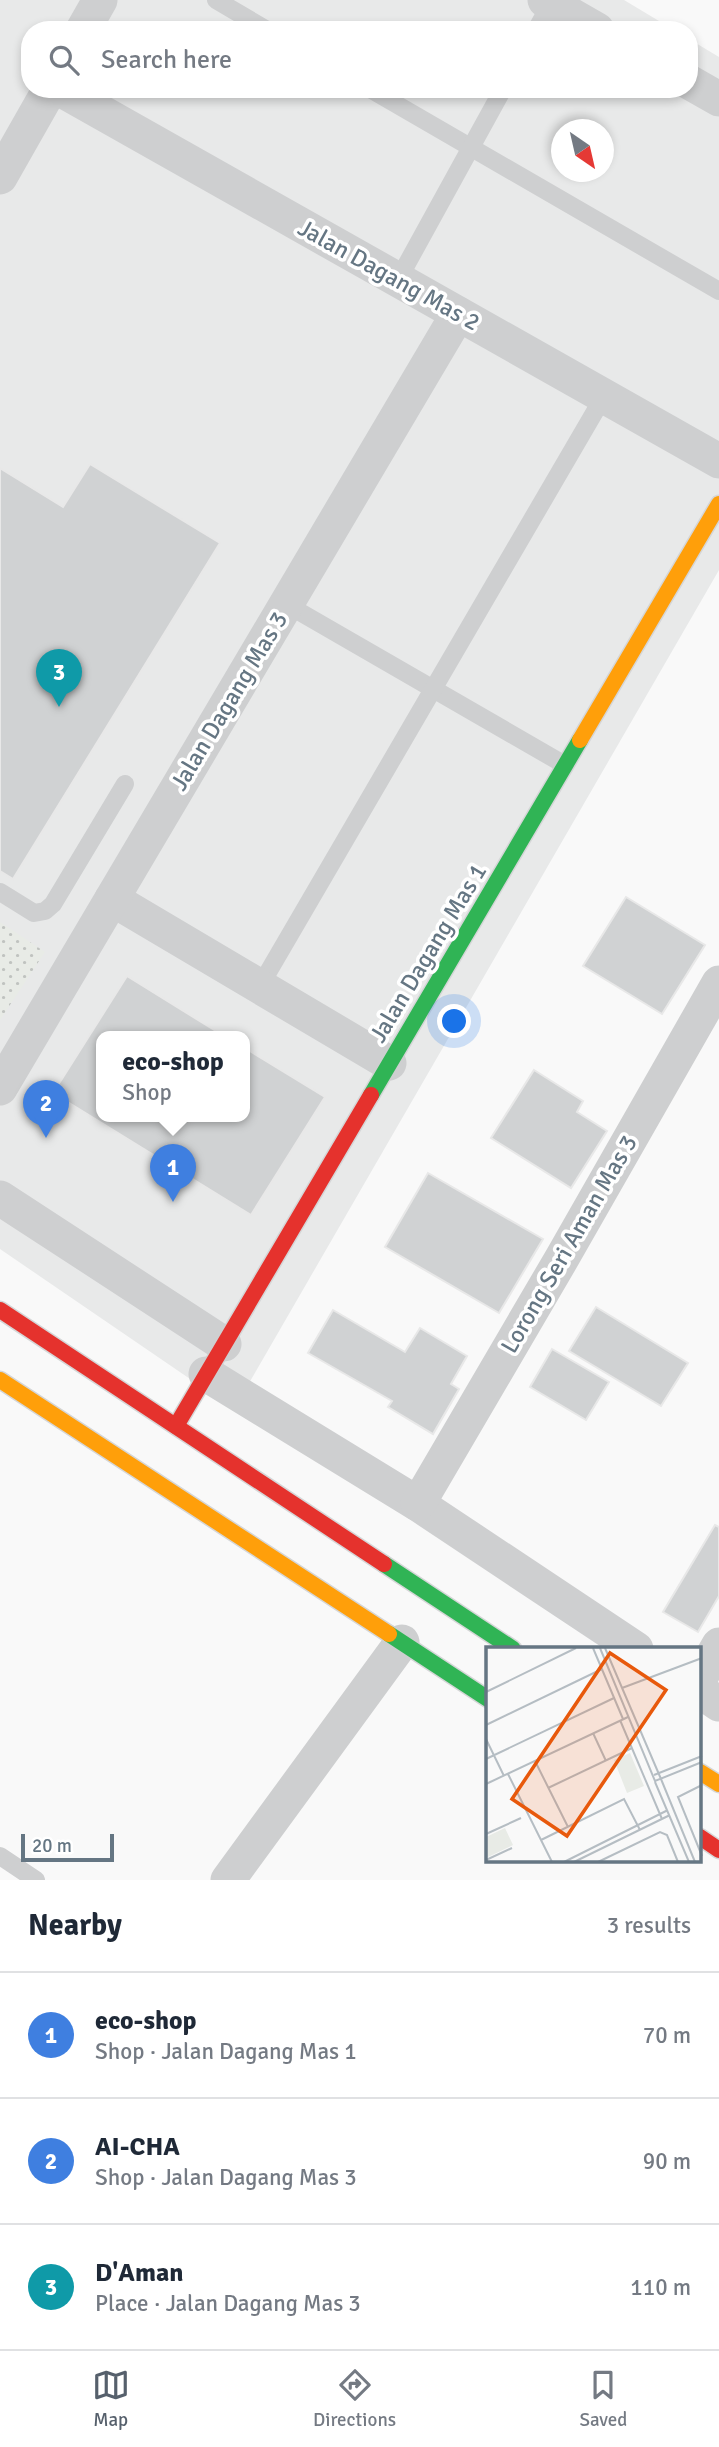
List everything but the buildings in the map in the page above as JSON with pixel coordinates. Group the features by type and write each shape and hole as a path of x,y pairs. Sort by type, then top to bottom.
{"main road":[{"name":"Jalan Dagang Mas 1","path":"176,1426 719,504"},
{"path":"0,1310 510,1647"},
{"path":"0,1380 486,1698"},
{"path":"702,1773 719,1784"},
{"path":"702,1838 719,1850"}],"street":[{"path":"88,21 100,0"},
{"path":"544,11 572,21"},
{"path":"698,87 719,99"},
{"path":"0,177 45,98"},
{"name":"Jalan Dagang Mas 2","path":"76,98 719,461"},
{"name":"Jalan Dagang Mas 3","path":"0,1088 458,314"},
{"path":"112,899 389,1063"},
{"name":"Lorong Seri Aman Mas 3","path":"418,1504 719,983"},
{"path":"0,1198 224,1344"},
{"path":"206,1374 418,1504 633,1647"},
{"path":"228,1880 402,1642"},
{"path":"702,1675 719,1645"},
{"path":"702,1692 719,1704"}],"lane":[{"path":"216,0 252,21"},
{"path":"385,98 719,291"},
{"path":"398,280 498,98"},
{"path":"260,986 604,396"},
{"path":"286,604 565,765"},
{"path":"0,892 34,913 45,911 53,904 125,785"},
{"path":"0,1856 36,1880"}],"shaded area":[{"path":"0,0 624,0 659,21 21,21 21,98 698,98 698,44 719,57 719,570 234,1409 0,1249"},
{"path":"0,922 45,952 0,1020"}],"traffic: fast":[{"path":"371,1095 580,740"},
{"path":"384,1564 510,1647"},
{"path":"389,1634 486,1698"}],"traffic: slow":[{"path":"580,740 719,504"},
{"path":"0,1380 389,1634"},
{"path":"702,1773 719,1784"}],"traffic: jam":[{"path":"176,1426 371,1095"},
{"path":"0,1310 384,1564"},
{"path":"702,1838 719,1850"}],"place":[{"name":"D'Aman","path":"59,707"},
{"name":"AI-CHA","path":"46,1138"},
{"name":"eco-shop","path":"173,1202"}]}
